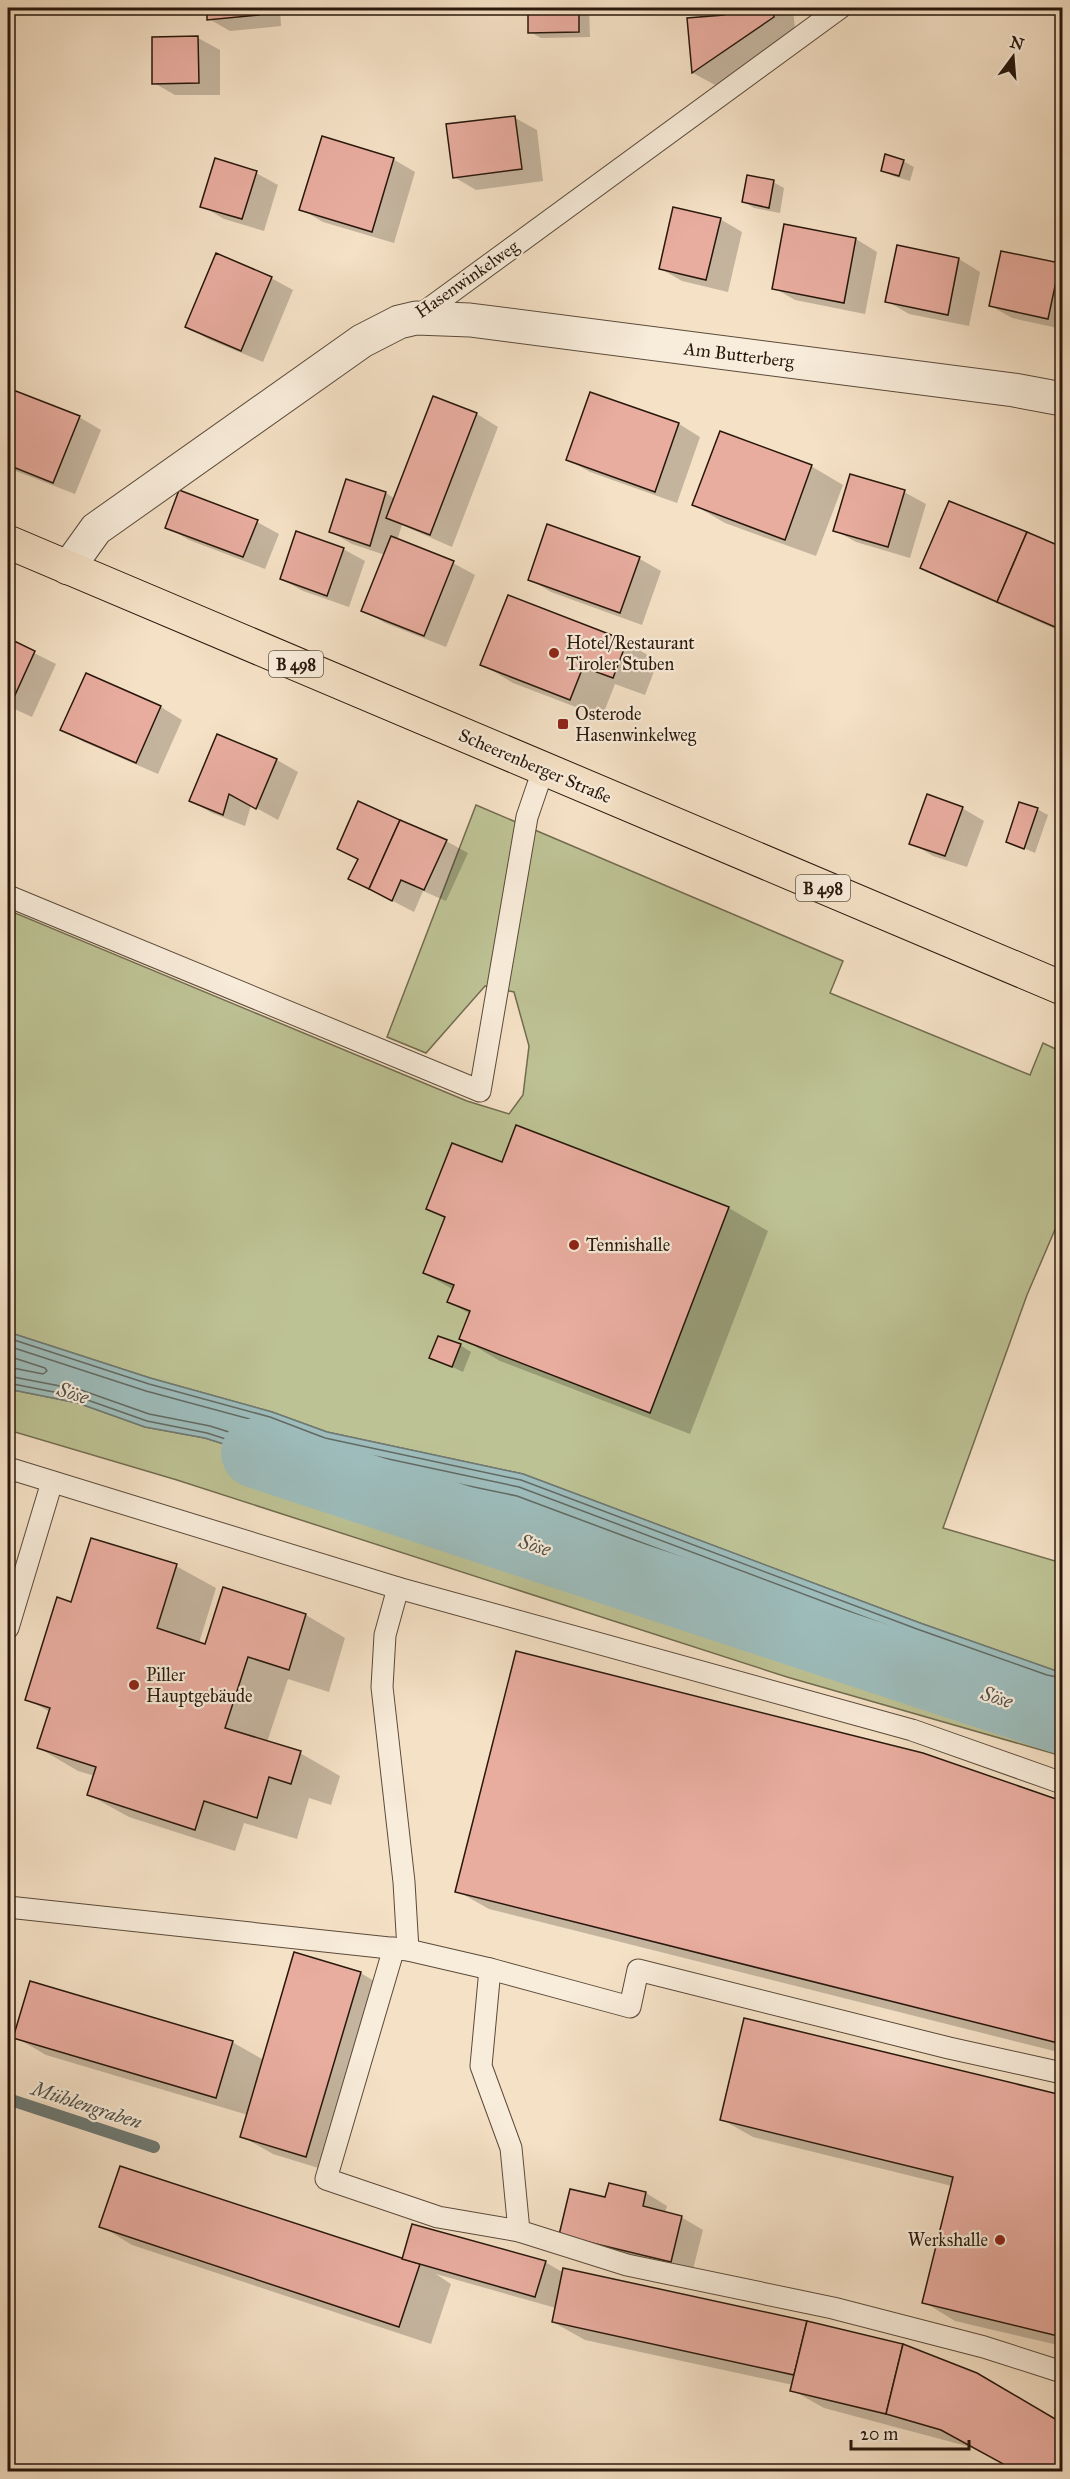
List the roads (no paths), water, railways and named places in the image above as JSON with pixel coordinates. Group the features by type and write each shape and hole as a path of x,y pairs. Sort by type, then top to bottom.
{"main road":[{"name":"Scheerenberger Straße","path":"8,542 1062,988"}],"street":[{"name":"Am Butterberg","path":"416,318 470,320 1014,390 1062,399"},
{"name":"Hasenwinkelweg","path":"68,568 96,529 362,341 399,322 416,318"}],"lane":[{"name":"Hasenwinkelweg","path":"416,318 840,8"},
{"path":"8,896 480,1091 527,817 543,770"},
{"path":"8,1468 398,1588 912,1730 1062,1783"},
{"path":"8,1628 52,1482"},
{"path":"398,1588 385,1635 382,1687 404,1882 401,1949 326,2179 438,2217 519,2231 627,2265 833,2308 984,2347 1062,2372"},
{"path":"8,1907 401,1949 490,1969 630,2007 638,1970 949,2048 1062,2073"},
{"path":"490,1969 481,2066 512,2148 519,2231"}],"water":[{"path":"8,1332 150,1378 272,1412 327,1432 523,1474 920,1623 1062,1673 1062,1717 741,1615 662,1584 205,1438 145,1427 78,1403 8,1389"}],"waterway":[{"name":"Söse","path":"256,1453 1062,1719"},
{"name":"Mühlengraben","path":"8,2099 154,2147"}],"place":[{"name":"Hotel/Restaurant Tiroler Stuben","path":"554,653"},
{"name":"Osterode Hasenwinkelweg","path":"563,724"},
{"name":"Tennishalle","path":"574,1245"},
{"name":"Piller Hauptgebäude","path":"134,1685"},
{"name":"Werkshalle","path":"1000,2240"}]}
